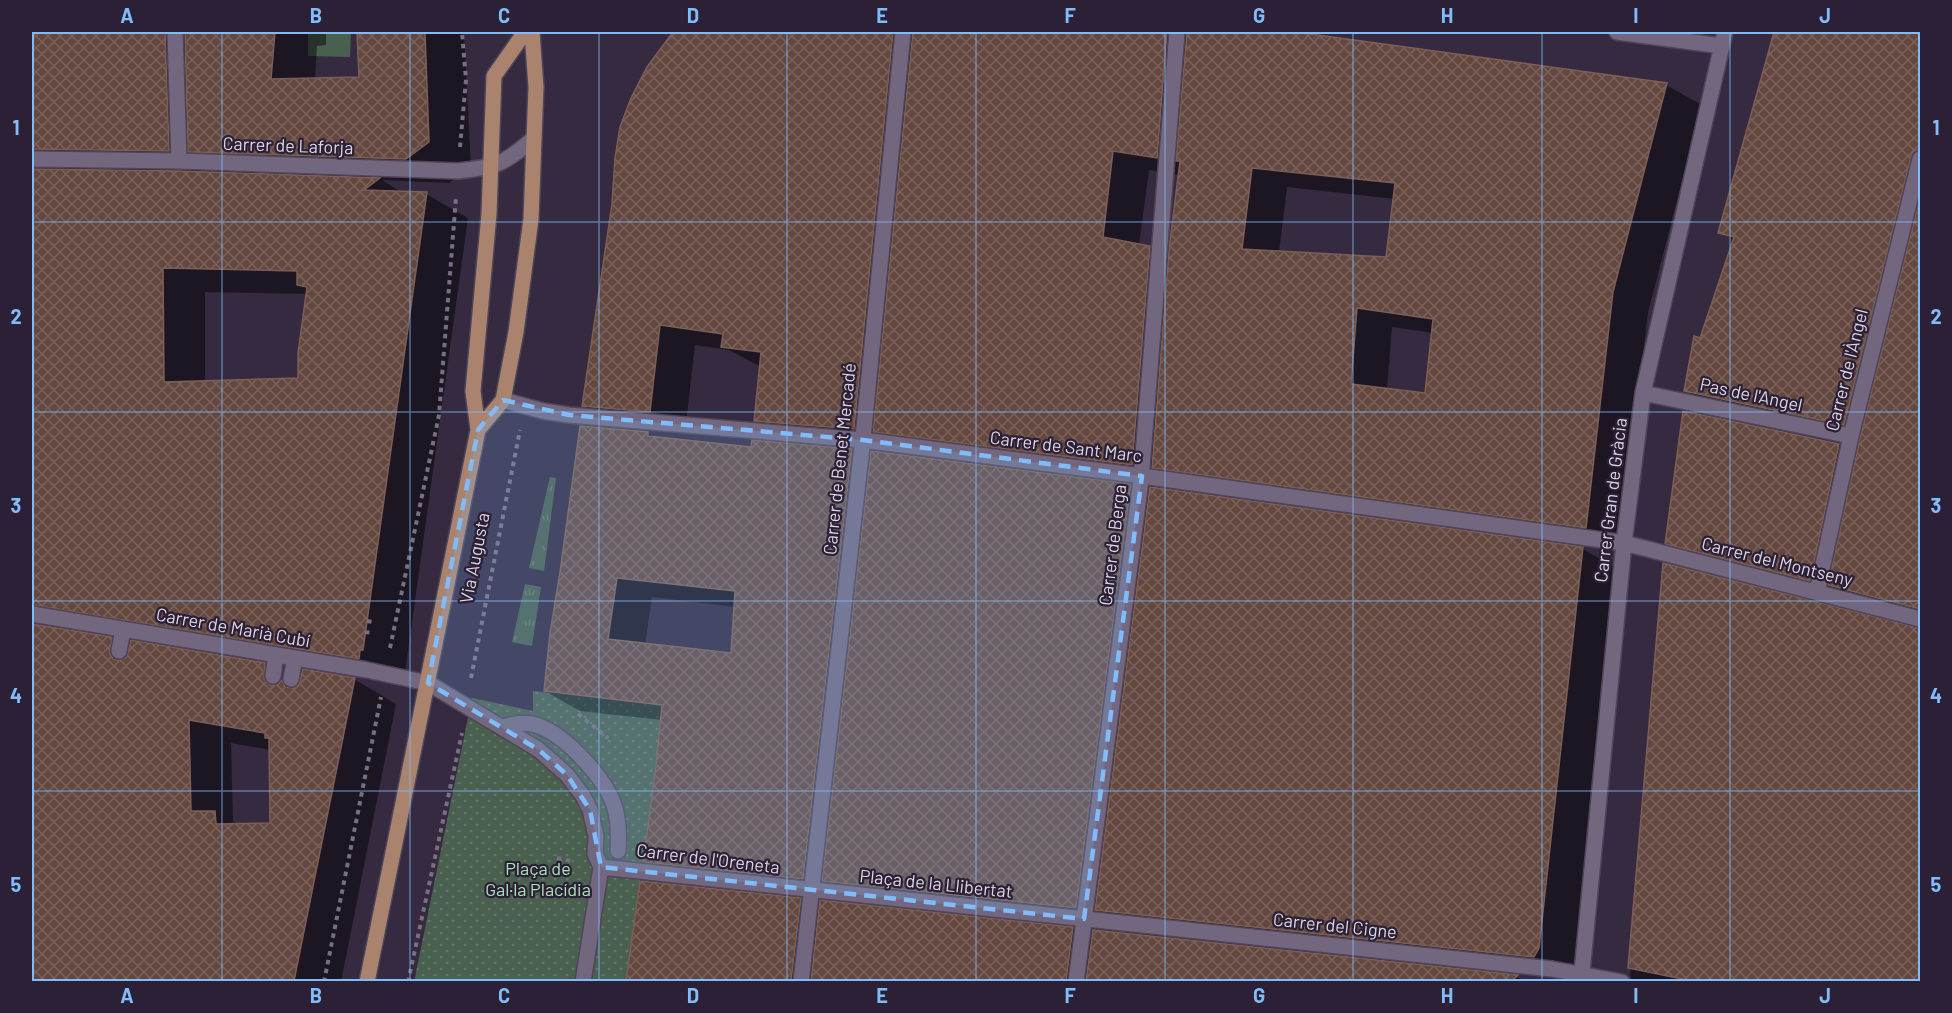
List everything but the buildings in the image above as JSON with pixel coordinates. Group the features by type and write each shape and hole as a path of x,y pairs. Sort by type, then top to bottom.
{"main road":[{"name":"Via Augusta","path":"367,981 478,430 473,392 489,214 494,76 525,32"},
{"name":"Via Augusta","path":"478,430 502,400 516,332 531,219 536,87 532,32"}],"street":[{"path":"175,32 179,161"},
{"name":"Carrer de Benet Mercadé","path":"811,891 863,440 903,32"},
{"name":"Carrer de Berga","path":"1084,919 1142,476 1177,32"},
{"path":"1617,32 1724,39"},
{"name":"Carrer Gran de Gràcia","path":"1581,977 1624,543 1643,393 1724,39"},
{"name":"Carrer de Laforja","path":"32,159 179,161 458,171 490,168 516,153 533,139"},
{"name":"Carrer de l'Àngel","path":"1817,592 1851,436 1920,159"},
{"name":"Pas de l'Angel","path":"1643,393 1851,436"},
{"name":"Carrer de Sant Marc","path":"502,400 524,407 569,415 863,440 1624,543"},
{"name":"Carrer del Montseny","path":"1624,543 1920,619"},
{"name":"Carrer de Marià Cubí","path":"32,614 428,683"},
{"path":"119,651 123,629"},
{"path":"273,676 276,655"},
{"path":"291,679 295,658"},
{"path":"428,683 539,750 555,762 583,796 594,822 595,854 601,867 583,981"},
{"path":"503,727 526,723 539,726 554,734 590,765 609,792 615,806 618,820 618,851"},
{"name":"Carrer de l'Oreneta","path":"601,867 811,891"},
{"path":"801,981 811,891"},
{"name":"Plaça de la Llibertat","path":"811,891 1084,919"},
{"path":"1076,981 1084,919"},
{"name":"Carrer del Cigne","path":"1084,919 1622,981"}],"path":[{"path":"389,655 439,415 466,80 462,32"},
{"name":"Via Augusta","path":"408,981 461,740 524,407"},
{"path":"367,621 373,622"},
{"path":"365,632 372,633"},
{"path":"324,981 383,686"},
{"path":"578,714 608,738"}],"highlighted area":[{"path":"503,400 569,415 863,440 1142,476 1084,919 601,867 590,810 567,775 539,750 428,683 478,430"}],"green space":[{"path":"308,32 351,32 350,57 308,56"},
{"path":"550,477 556,478 544,571 529,568"},
{"path":"525,584 541,587 532,646 512,642"},
{"name":"Plaça de Gal·la Placídia","path":"533,691 663,705 626,981 414,982 472,698 533,711"}]}
